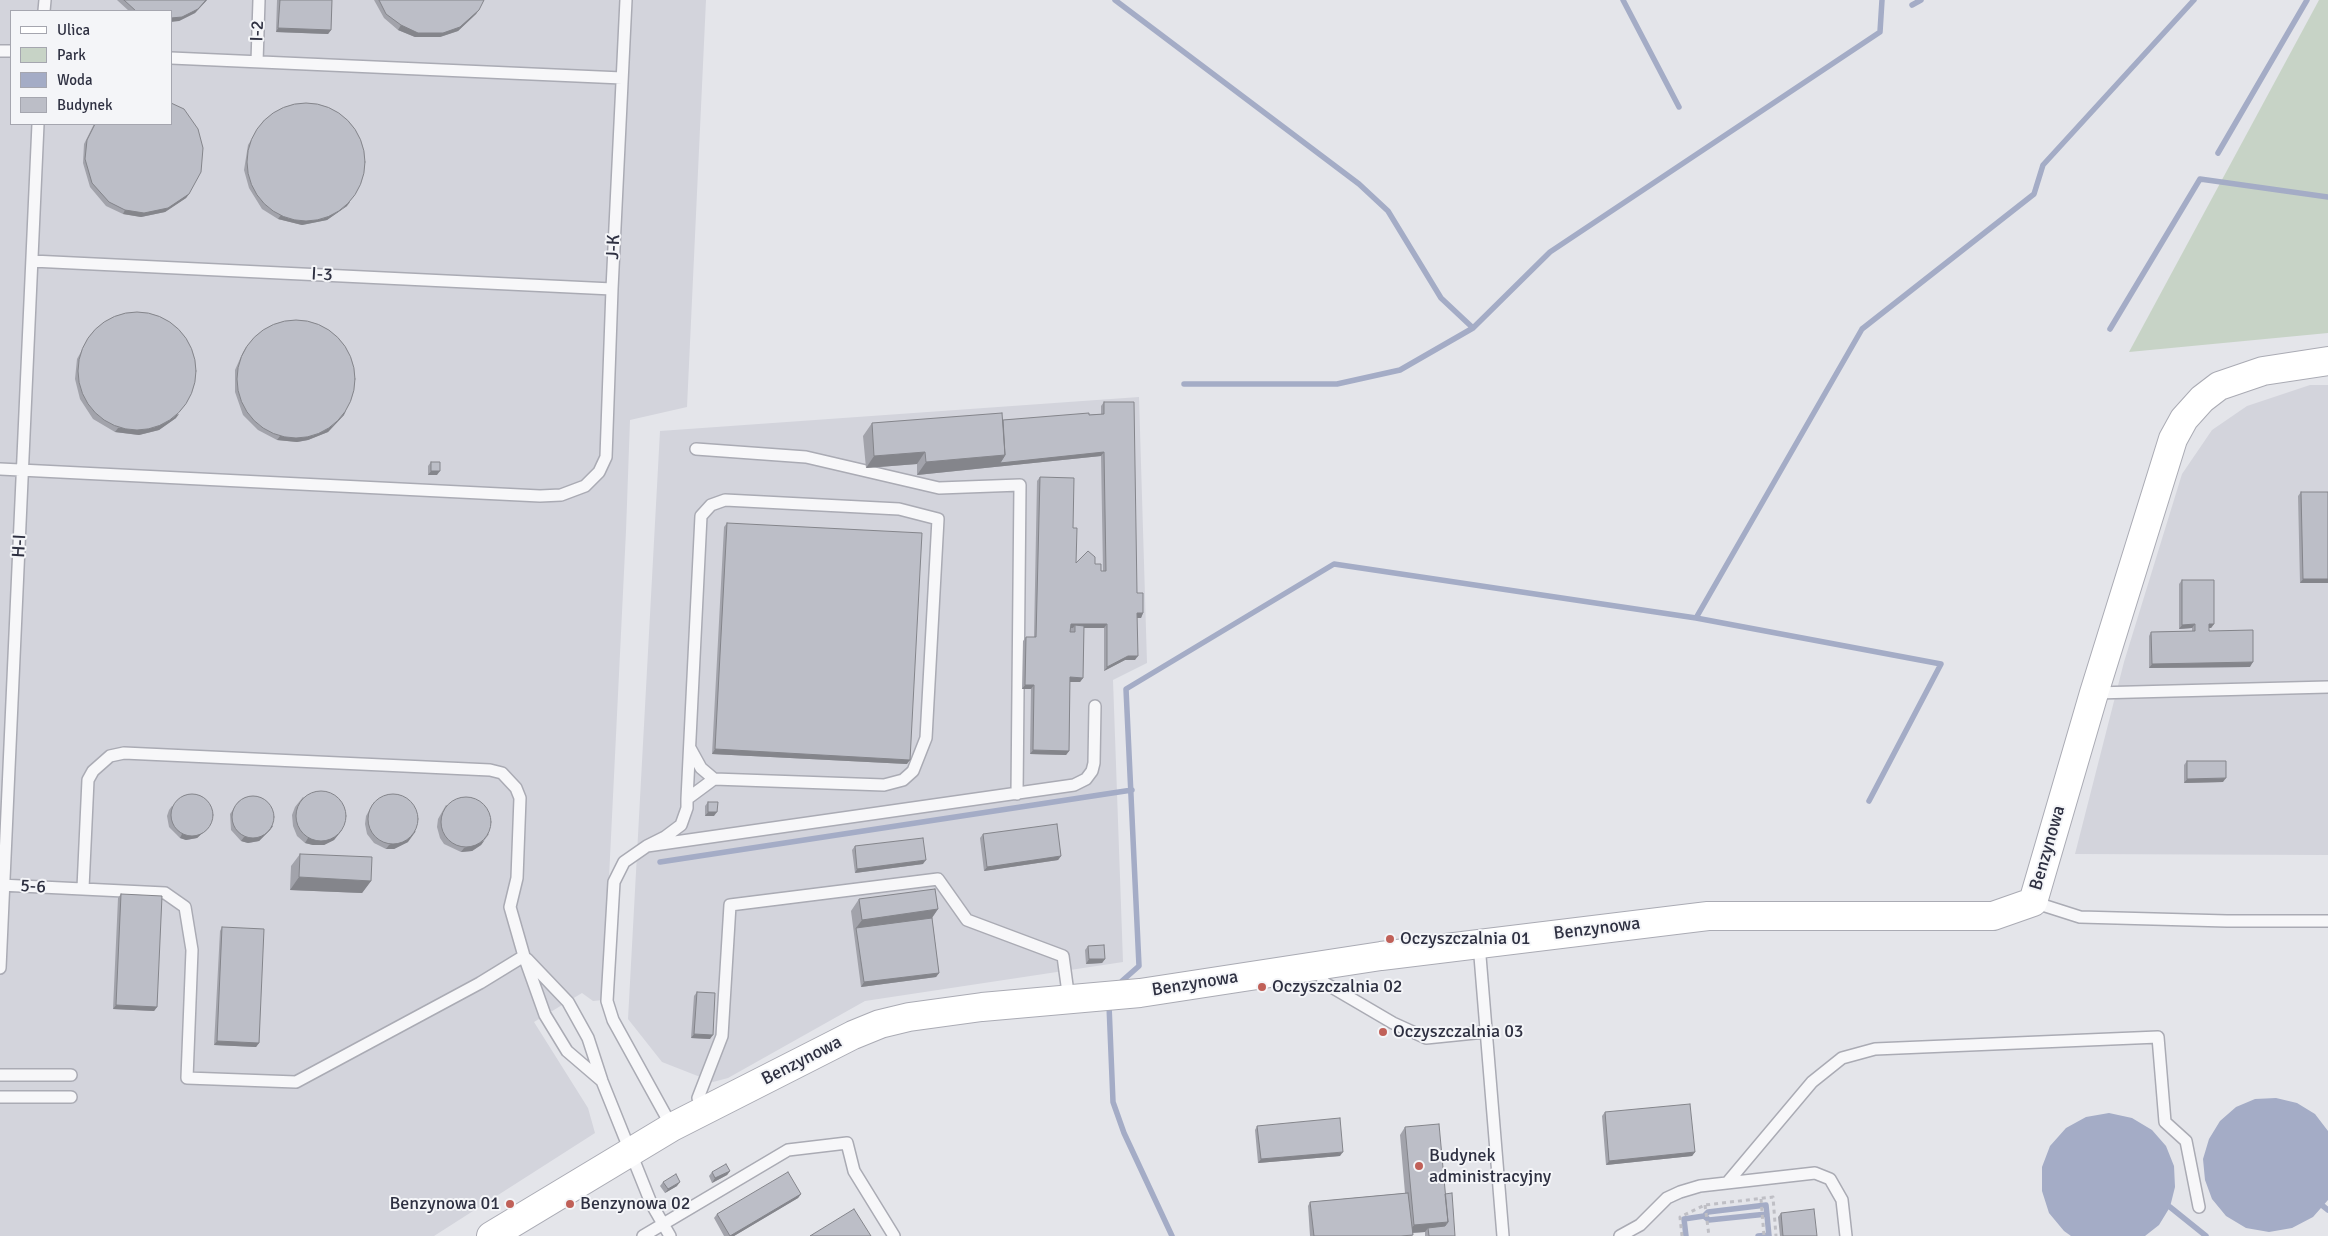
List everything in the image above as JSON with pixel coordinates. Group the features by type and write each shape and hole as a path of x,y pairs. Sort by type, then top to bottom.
{"street":[{"name":"Benzynowa","path":"491,1236 672,1127 853,1035 880,1024 943,1011 1140,993 1478,942 1708,916 1993,916 2033,902 2094,693 2173,439 2184,419 2202,399 2219,386 2263,371 2328,360"}],"lane":[{"name":"I-2","path":"257,62 259,0"},
{"name":"J-K","path":"23,470 540,496 561,495 585,486 599,472 606,457 626,0"},
{"path":"172,58 622,78"},
{"name":"H-I","path":"0,968 2,886 38,125"},
{"name":"I-3","path":"32,261 612,289"},
{"path":"696,449 806,457 939,488 1020,485 1017,794"},
{"path":"0,469 23,470"},
{"path":"672,1127 613,1020 607,1001 614,882 624,862 681,826 687,808 701,516 711,505 725,500 899,509 938,519 926,738 913,771 903,780 884,785 714,779 701,768 690,748"},
{"path":"2094,693 2328,688"},
{"path":"647,846 1074,785 1086,779 1094,763 1095,706"},
{"path":"83,888 88,780 93,771 110,756 124,753 490,770 502,773 510,780 520,798 517,878 510,907 524,956 545,1015 567,1051 602,1081"},
{"path":"688,799 714,779"},
{"path":"706,1111 698,1098 722,1036 730,905 938,879 967,920 1063,956 1069,1000"},
{"name":"5-6","path":"2,886 165,893 185,907 192,950 187,1078 296,1082 480,983 524,956"},
{"path":"2033,902 2080,917 2227,921 2328,921"},
{"path":"1478,942 1503,1236"},
{"path":"524,956 568,1002 588,1038 602,1081 651,1203 670,1236"},
{"path":"1321,965 1323,982 1393,1023 1426,1038 1485,1032"},
{"path":"1727,1183 1812,1082 1842,1058 1875,1050 2158,1037 2165,1122 2186,1141 2199,1207"},
{"path":"0,1075 71,1075"},
{"path":"0,1096 71,1097"},
{"path":"643,1236 788,1150 846,1142 854,1171 894,1236"},
{"path":"1620,1236 1640,1225 1667,1198 1680,1192 1700,1186 1815,1173 1830,1179 1842,1200 1846,1236"}],"path":[{"path":"1682,1236 1680,1217 1705,1205 1773,1197 1776,1236"},
{"path":"1760,1198 1764,1234"},
{"path":"1705,1205 1709,1236"}],"shaded area":[{"path":"0,0 706,0 687,407 630,420 603,1000 593,1001 582,993 534,1022 588,1108 595,1133 434,1236 0,1236"},
{"path":"2310,385 2328,385 2328,855 2075,854 2124,662 2182,474 2212,430 2247,406"},
{"path":"1139,397 1147,663 1113,680 1123,962 865,1001 728,1078 713,1082 662,1062 628,1019 660,431"}],"green space":[{"path":"2319,0 2328,0 2328,333 2129,352"}],"water":[{"path":"2276,1098 2297,1103 2315,1114 2328,1131 2328,1200 2313,1217 2292,1228 2269,1232 2246,1228 2226,1216 2212,1199 2205,1180 2203,1159 2209,1139 2220,1121 2236,1107 2255,1099"},
{"path":"2109,1113 2132,1118 2152,1130 2166,1146 2174,1166 2175,1187 2170,1207 2159,1225 2145,1236 2071,1236 2064,1231 2049,1213 2042,1191 2042,1167 2050,1146 2066,1128 2086,1117"}],"building":[{"path":"124,0 206,0 198,9 182,17 172,18 172,10 135,10"},
{"path":"280,0 332,0 331,30 278,28"},
{"path":"379,0 484,0 479,10 460,27 443,33 418,33 401,25 386,14"},
{"path":"172,103 184,109 198,129 203,148 201,172 189,194 168,208 144,213 125,210 109,202 92,183 85,159 87,140 94,125 172,125"},
{"path":"306,103 328,108 339,113 355,129 360,140 365,162 360,184 355,195 339,211 328,216 306,221 284,216 273,211 257,195 252,184 247,162 252,140 257,129 273,113 284,108"},
{"path":"137,312 159,317 179,329 191,349 196,371 191,393 179,413 159,425 137,430 115,425 95,413 83,393 78,371 83,349 95,329 115,317"},
{"path":"296,320 318,325 338,337 350,357 355,379 350,401 338,421 318,433 296,438 274,433 254,421 242,401 237,379 242,357 254,337 274,325"},
{"path":"1104,402 1134,402 1137,593 1143,593 1143,613 1137,613 1138,656 1128,656 1107,667 1107,624 1071,624 1070,632 1075,632 1075,625 1084,626 1083,678 1070,677 1069,751 1033,750 1034,685 1025,685 1026,637 1036,637 1040,477 1074,478 1073,528 1077,528 1076,563 1088,551 1095,557 1095,564 1101,564 1101,571 1106,571 1104,452 1000,463 1005,455 1003,420 1089,413 1089,415 1104,414"},
{"path":"1002,413 1005,455 926,462 925,452 874,456 872,423"},
{"path":"431,462 440,462 440,471 431,471"},
{"path":"2301,492 2328,492 2328,579 2303,579"},
{"path":"727,523 922,533 910,760 715,749"},
{"path":"2182,580 2214,580 2214,624 2209,624 2209,631 2253,630 2253,662 2152,664 2151,632 2195,631 2195,624 2182,625"},
{"path":"2187,761 2226,761 2226,778 2187,779"},
{"path":"316,791 326,791 339,798 346,811 346,821 339,834 326,841 316,841 307,837 300,830 296,821 296,811 300,802 307,795"},
{"path":"192,794 207,800 213,815 207,830 192,836 177,830 171,815 177,800"},
{"path":"388,794 398,794 411,801 418,814 418,824 411,837 398,844 388,844 379,840 372,833 368,824 368,814 372,805 379,798"},
{"path":"253,796 268,802 274,817 268,832 253,838 238,832 232,817 238,802"},
{"path":"461,797 471,797 484,804 491,817 491,827 484,840 471,847 461,847 452,843 445,836 441,827 441,817 445,808 452,801"},
{"path":"708,802 718,802 717,812 708,812"},
{"path":"1057,824 1061,856 987,867 983,834"},
{"path":"923,838 926,860 857,869 855,846"},
{"path":"300,854 372,857 371,881 299,877"},
{"path":"935,889 938,909 862,920 859,899"},
{"path":"121,894 162,896 157,1007 116,1005"},
{"path":"932,918 939,973 864,982 856,928"},
{"path":"222,927 264,929 259,1043 217,1041"},
{"path":"1104,945 1105,959 1089,959 1088,946"},
{"path":"697,992 715,993 713,1035 694,1034"},
{"path":"1690,1104 1695,1152 1609,1161 1605,1112"},
{"path":"1340,1118 1343,1152 1261,1159 1257,1126"},
{"name":"Budynek administracyjny","path":"1439,1124 1448,1222 1414,1225 1405,1127"},
{"path":"726,1164 730,1171 715,1178 712,1172"},
{"path":"788,1172 801,1194 730,1236 717,1214"},
{"path":"676,1174 680,1182 668,1189 663,1182"},
{"path":"1408,1193 1413,1235 1314,1236 1310,1202"},
{"path":"1452,1193 1455,1236 1429,1236 1428,1228 1445,1226 1448,1222 1445,1194"},
{"path":"854,1209 871,1236 810,1236"},
{"path":"1814,1209 1817,1236 1783,1236 1781,1213"}],"waterway":[{"path":"1115,0 1359,184 1388,211 1441,298 1473,328"},
{"path":"1623,0 1679,107"},
{"path":"1184,384 1337,384 1400,370 1473,328 1550,252 1880,32 1882,0"},
{"path":"1912,5 1921,0"},
{"path":"1122,981 1139,966 1126,689 1334,564 1696,618 1862,329 2034,194 2043,165 2194,0"},
{"path":"2218,153 2307,0"},
{"path":"2110,329 2200,179 2328,197"},
{"path":"1696,618 1941,664 1869,801"},
{"path":"660,862 1132,790"},
{"path":"1109,1005 1113,1102 1124,1133 1172,1236"},
{"path":"1686,1236 1684,1219 1704,1216 1708,1212 1766,1205 1769,1236"},
{"path":"2323,1206 2328,1210"},
{"path":"2170,1207 2206,1236"},
{"path":"1704,1216 1709,1220 1767,1214"},
{"path":"1758,1236 1769,1235"}],"place":[{"name":"Oczyszczalnia 01","path":"1390,939"},
{"name":"Oczyszczalnia 02","path":"1262,987"},
{"name":"Oczyszczalnia 03","path":"1383,1032"},
{"name":"Budynek administracyjny","path":"1419,1166"},
{"name":"Benzynowa 01","path":"510,1204"},
{"name":"Benzynowa 02","path":"570,1204"}]}
